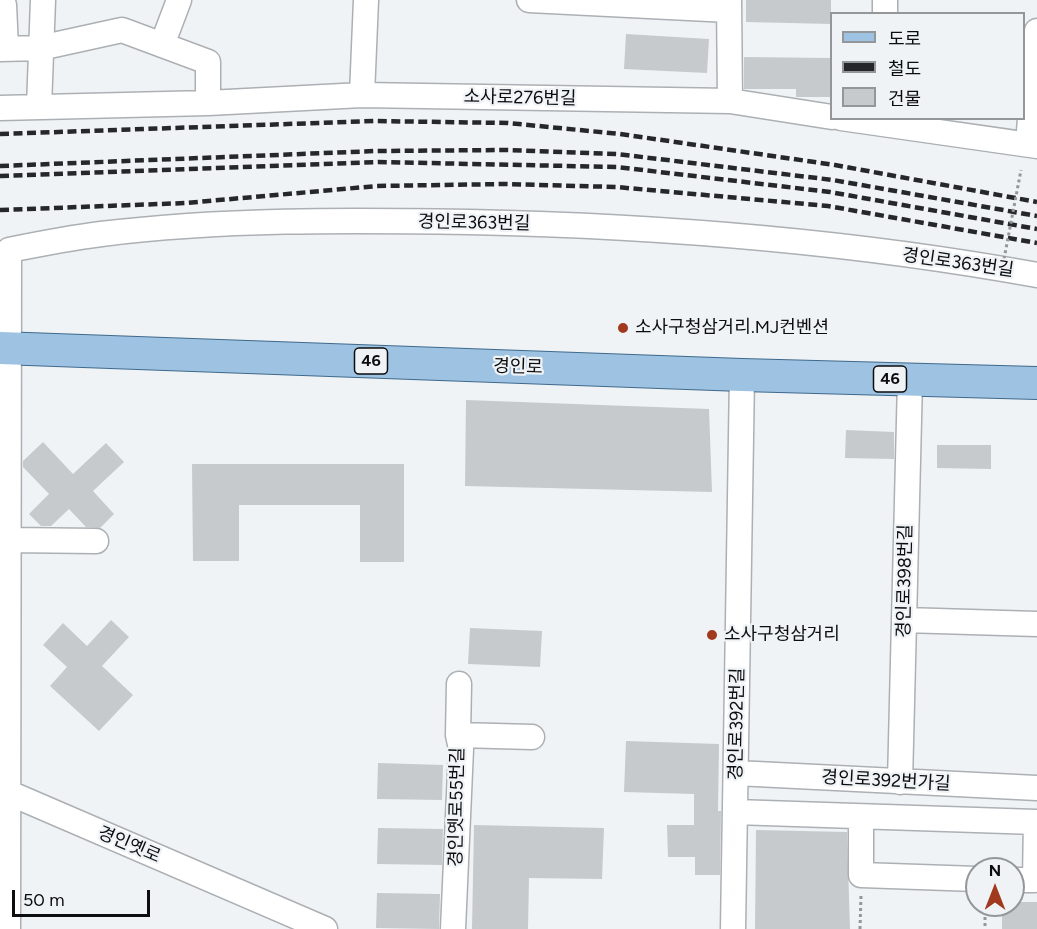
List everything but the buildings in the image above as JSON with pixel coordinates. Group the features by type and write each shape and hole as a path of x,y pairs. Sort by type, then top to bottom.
{"main road":[{"name":"경인로","path":"4,348 742,375 1037,383"}],"street":[{"path":"2,0 4,5 3,49 40,48 122,30 208,62 208,103"},
{"path":"39,107 42,0"},
{"path":"162,45 179,0"},
{"path":"362,95 366,0"},
{"path":"529,0 729,5 730,102"},
{"path":"863,120 1032,145 1037,31"},
{"name":"소사로276번길","path":"0,108 208,103 362,95 730,102 830,117"},
{"name":"경인로363번길","path":"4,348 9,250 100,234 196,226 353,220 574,224 787,240 1037,275"},
{"path":"4,348 9,540 4,791 8,929"},
{"name":"경인로392번길","path":"733,929 742,375"},
{"name":"경인로398번길","path":"900,782 910,380"},
{"path":"9,540 96,541"},
{"path":"904,620 1037,624"},
{"name":"경인옛로55번길","path":"453,929 461,749 458,735 459,684"},
{"path":"458,735 531,737"},
{"name":"경인로392번가길","path":"736,773 1037,788"},
{"name":"경인옛로","path":"4,791 325,929"},
{"path":"735,812 1036,822 1035,880 1025,880"},
{"path":"861,817 861,876 965,879"}],"path":[{"path":"1004,259 1021,170"},
{"path":"861,876 861,929"}],"railway":[{"path":"0,134 375,121 508,123 620,134 835,165 1037,202"},
{"path":"0,166 376,151 508,150 617,154 833,180 1037,216"},
{"path":"0,176 378,162 617,167 830,192 1037,229"},
{"path":"0,210 186,203 377,186 505,184 616,187 828,206 1037,243"}],"place":[{"name":"소사구청삼거리.MJ컨벤션","path":"623,328"},
{"name":"소사구청삼거리","path":"712,635"}]}
